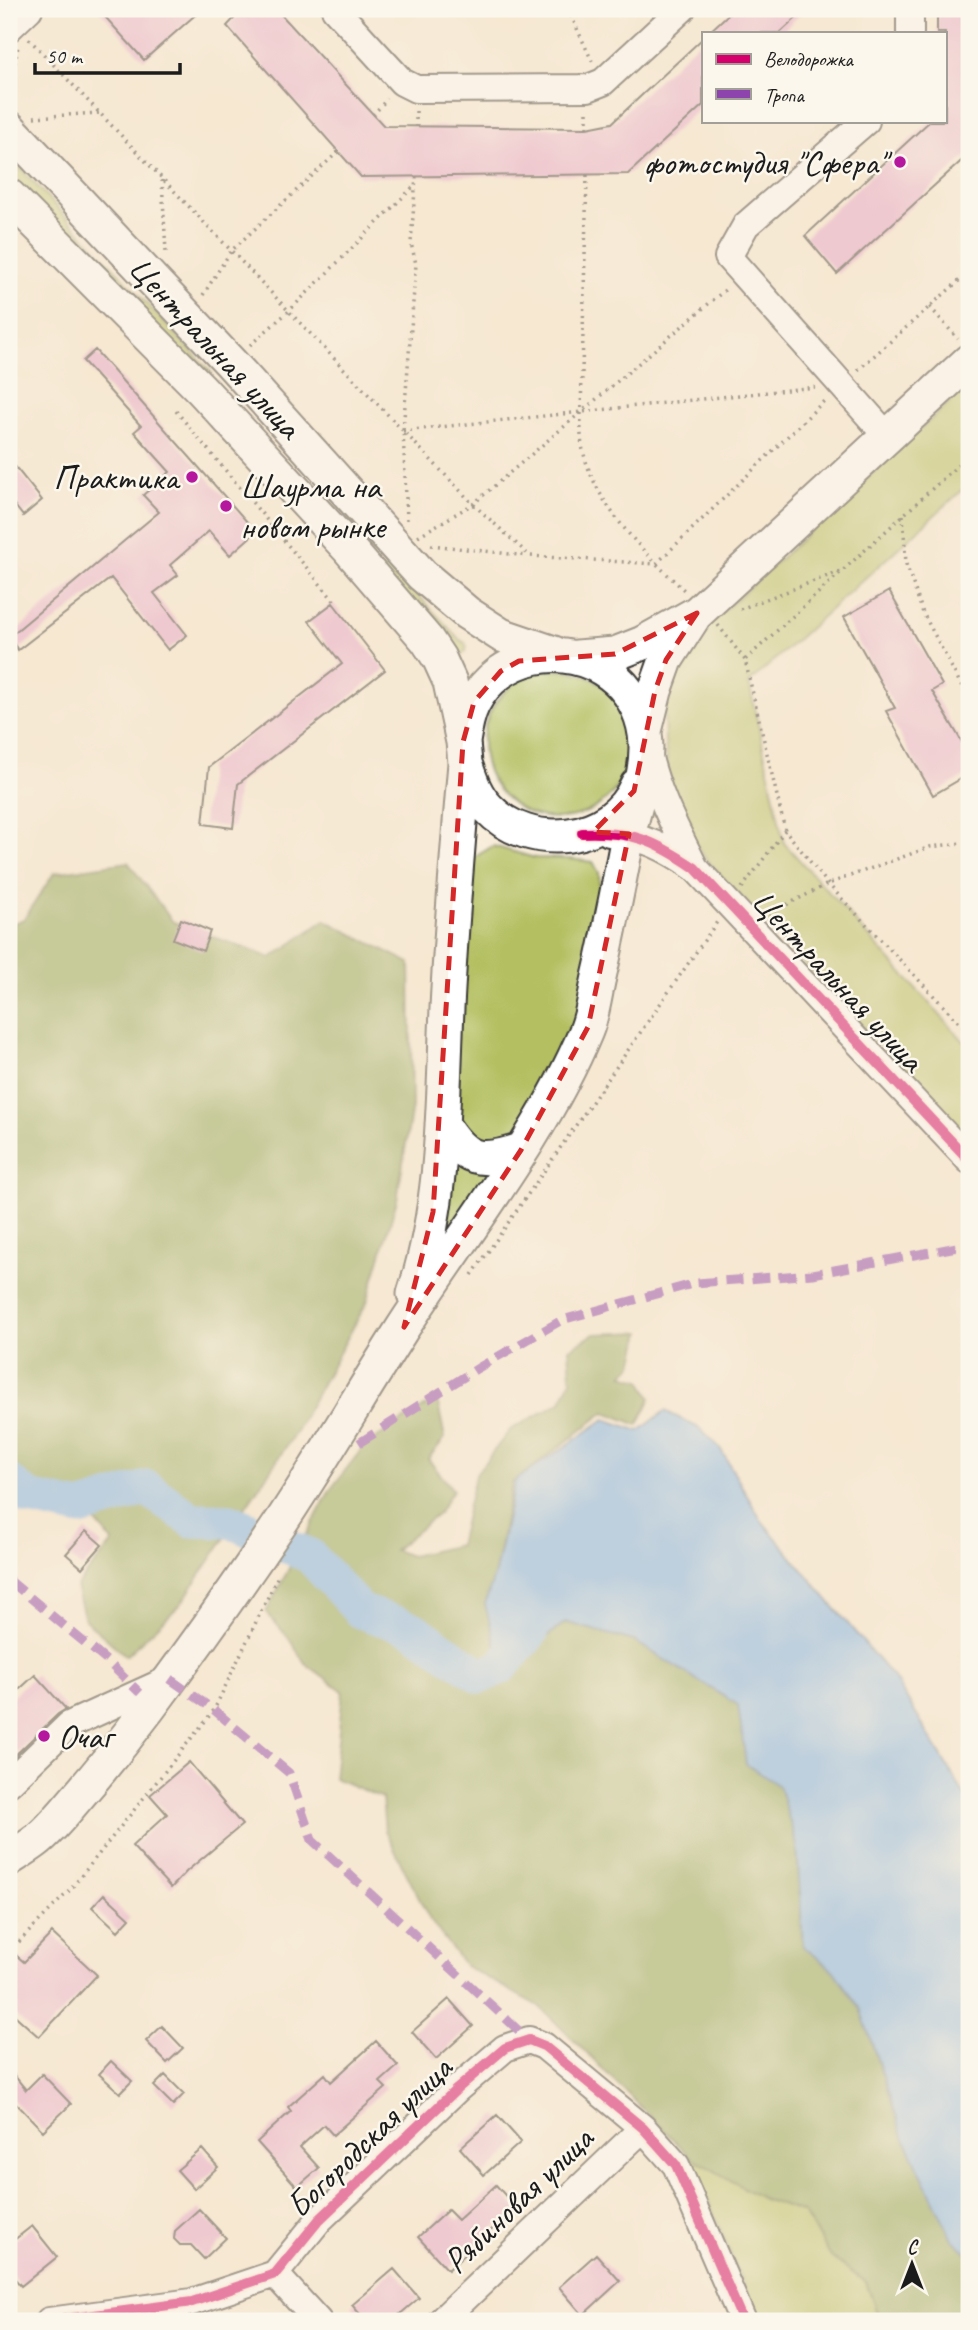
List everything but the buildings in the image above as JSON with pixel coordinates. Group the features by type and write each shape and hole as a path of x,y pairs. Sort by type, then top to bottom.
{"main road":[{"name":"Центральная улица","path":"21,123 230,362 422,575 467,612 501,635 569,656"},
{"name":"Центральная улица","path":"9,196 201,388 348,548 427,640 450,682 464,752"},
{"path":"404,1326 422,1270 433,1212 442,1124 450,939 466,721 474,702 486,685 501,671 519,661 539,656 615,654 643,643 700,609 888,437 965,351"},
{"path":"9,1859 36,1841 52,1825 113,1755 170,1679 268,1564 283,1518 560,1085 587,1027 617,899 655,691 666,660 700,609"},
{"path":"464,752 473,787 487,808 508,824 531,834 556,838 582,833 603,824 621,809 634,791 645,749 639,710 622,684 597,665 569,656"},
{"path":"442,1124 455,1144 475,1157 495,1159 520,1150"}],"street":[{"path":"335,9 402,82 416,89 588,88 603,82 682,9"},
{"path":"910,9 910,32"},
{"path":"865,122 746,225 728,257 888,437"},
{"path":"645,749 664,805 695,868"},
{"path":"582,833 629,834 655,844 695,868"},
{"name":"Центральная улица","path":"695,868 969,1160"},
{"path":"9,1783 69,1725 170,1679"},
{"name":"Богородская улица","path":"275,2274 319,2220 457,2089 505,2048 529,2040 544,2046 643,2128"},
{"path":"643,2128 676,2165 743,2321"},
{"name":"Рябиновая улица","path":"441,2321 643,2128"},
{"path":"49,2321 192,2302 275,2274 318,2321"}],"path":[{"path":"568,9 603,82"},
{"path":"9,98 18,23"},
{"path":"18,23 100,113 473,504 530,556"},
{"path":"21,123 100,113"},
{"path":"198,303 231,251 339,151"},
{"path":"587,175 581,412 582,449 592,477 604,502 656,564 745,660 785,830 828,884 969,1034"},
{"path":"407,528 403,431 416,264 411,243 416,176"},
{"path":"162,178 166,252"},
{"path":"246,348 289,311 416,184"},
{"path":"421,544 530,556 656,564 842,384 969,272"},
{"path":"407,542 473,504 743,275"},
{"path":"930,307 965,351"},
{"path":"403,431 842,384"},
{"path":"176,411 336,603"},
{"path":"745,660 969,455"},
{"path":"903,515 906,564 923,613 969,700"},
{"path":"740,610 844,570"},
{"path":"747,924 828,884 930,847 969,842"},
{"path":"471,1276 690,962"},
{"path":"9,1952 70,1890 214,1710 268,1564"}],"highlighted area":[{"path":"697,613 666,660 655,691 634,791 593,832 629,834 588,1027 521,1150 404,1327 433,1212 463,742 474,702 501,671 519,661 615,654"}],"green space":[{"path":"9,156 212,373 201,381 9,178"},
{"path":"969,384 969,484 749,683 784,843 969,1047 969,1141 705,858 689,834 677,805 668,768 664,709 689,643"},
{"path":"389,564 465,643 465,653 458,656 452,653 378,573"},
{"path":"557,670 585,676 609,692 625,716 631,744 625,772 609,796 585,812 557,818 529,812 505,796 489,772 483,744 489,716 505,692 529,676"},
{"path":"493,846 535,858 593,862 599,873 600,896 578,1018 509,1145 494,1149 461,1137 452,1108 465,871 475,857"},
{"path":"128,862 173,922 271,958 325,920 410,963 412,1106 397,1200 367,1302 294,1435 180,1605 126,1656 85,1620 76,1587 113,1542 96,1522 67,1520 48,1497 9,1466 9,925 24,919 54,873"},
{"path":"451,1155 492,1170 454,1224 448,1219"},
{"path":"641,1332 633,1365 623,1375 641,1380 651,1398 638,1425 605,1412 512,1483 495,1573 485,1604 515,1676 533,1648 565,1622 634,1641 739,1705 746,1764 779,1785 797,1845 803,1946 833,1970 860,2008 902,2133 952,2239 969,2254 969,2321 880,2321 866,2282 831,2257 804,2213 761,2198 690,2156 540,2007 465,1966 430,1920 385,1831 382,1798 334,1778 343,1691 305,1663 287,1636 266,1612 330,1490 365,1445 437,1399 445,1438 428,1459 453,1490 438,1514 394,1550 411,1556 459,1545 475,1475 510,1430 561,1402 571,1380 569,1349 594,1334"},
{"path":"690,2156 761,2198 804,2213 831,2257 866,2282 880,2321 758,2321"}],"water":[{"path":"665,1411 699,1428 720,1448 761,1520 896,1681 969,1802 969,2254 952,2239 902,2133 860,2008 833,1970 803,1946 797,1845 779,1786 746,1764 738,1705 634,1641 565,1622 533,1648 515,1676 501,1667 485,1604 495,1573 515,1481 605,1419 639,1431"}],"waterway":[{"path":"9,1482 29,1498 80,1509 147,1488 192,1520 230,1521 310,1556 360,1611 413,1629 481,1676 501,1667 531,1632"}],"marked path":[{"path":"359,1443 478,1368 562,1320 696,1283 813,1274 957,1247 969,1249"},
{"path":"9,1580 108,1662 140,1693"},
{"path":"170,1679 214,1710 289,1773 312,1840 529,2040"}],"cycle path":[{"path":"582,833 615,834 642,839 667,850 695,868 969,1160"},
{"path":"49,2321 192,2302 275,2274 319,2220 457,2089 505,2048 529,2040 544,2046 643,2128 676,2165 743,2321"}],"place":[{"name":"фотостудия \"Сфера\"","path":"900,162"},
{"name":"Практика","path":"192,477"},
{"name":"Шаурма на новом рынке","path":"226,506"},
{"name":"Очаг","path":"44,1736"}]}
